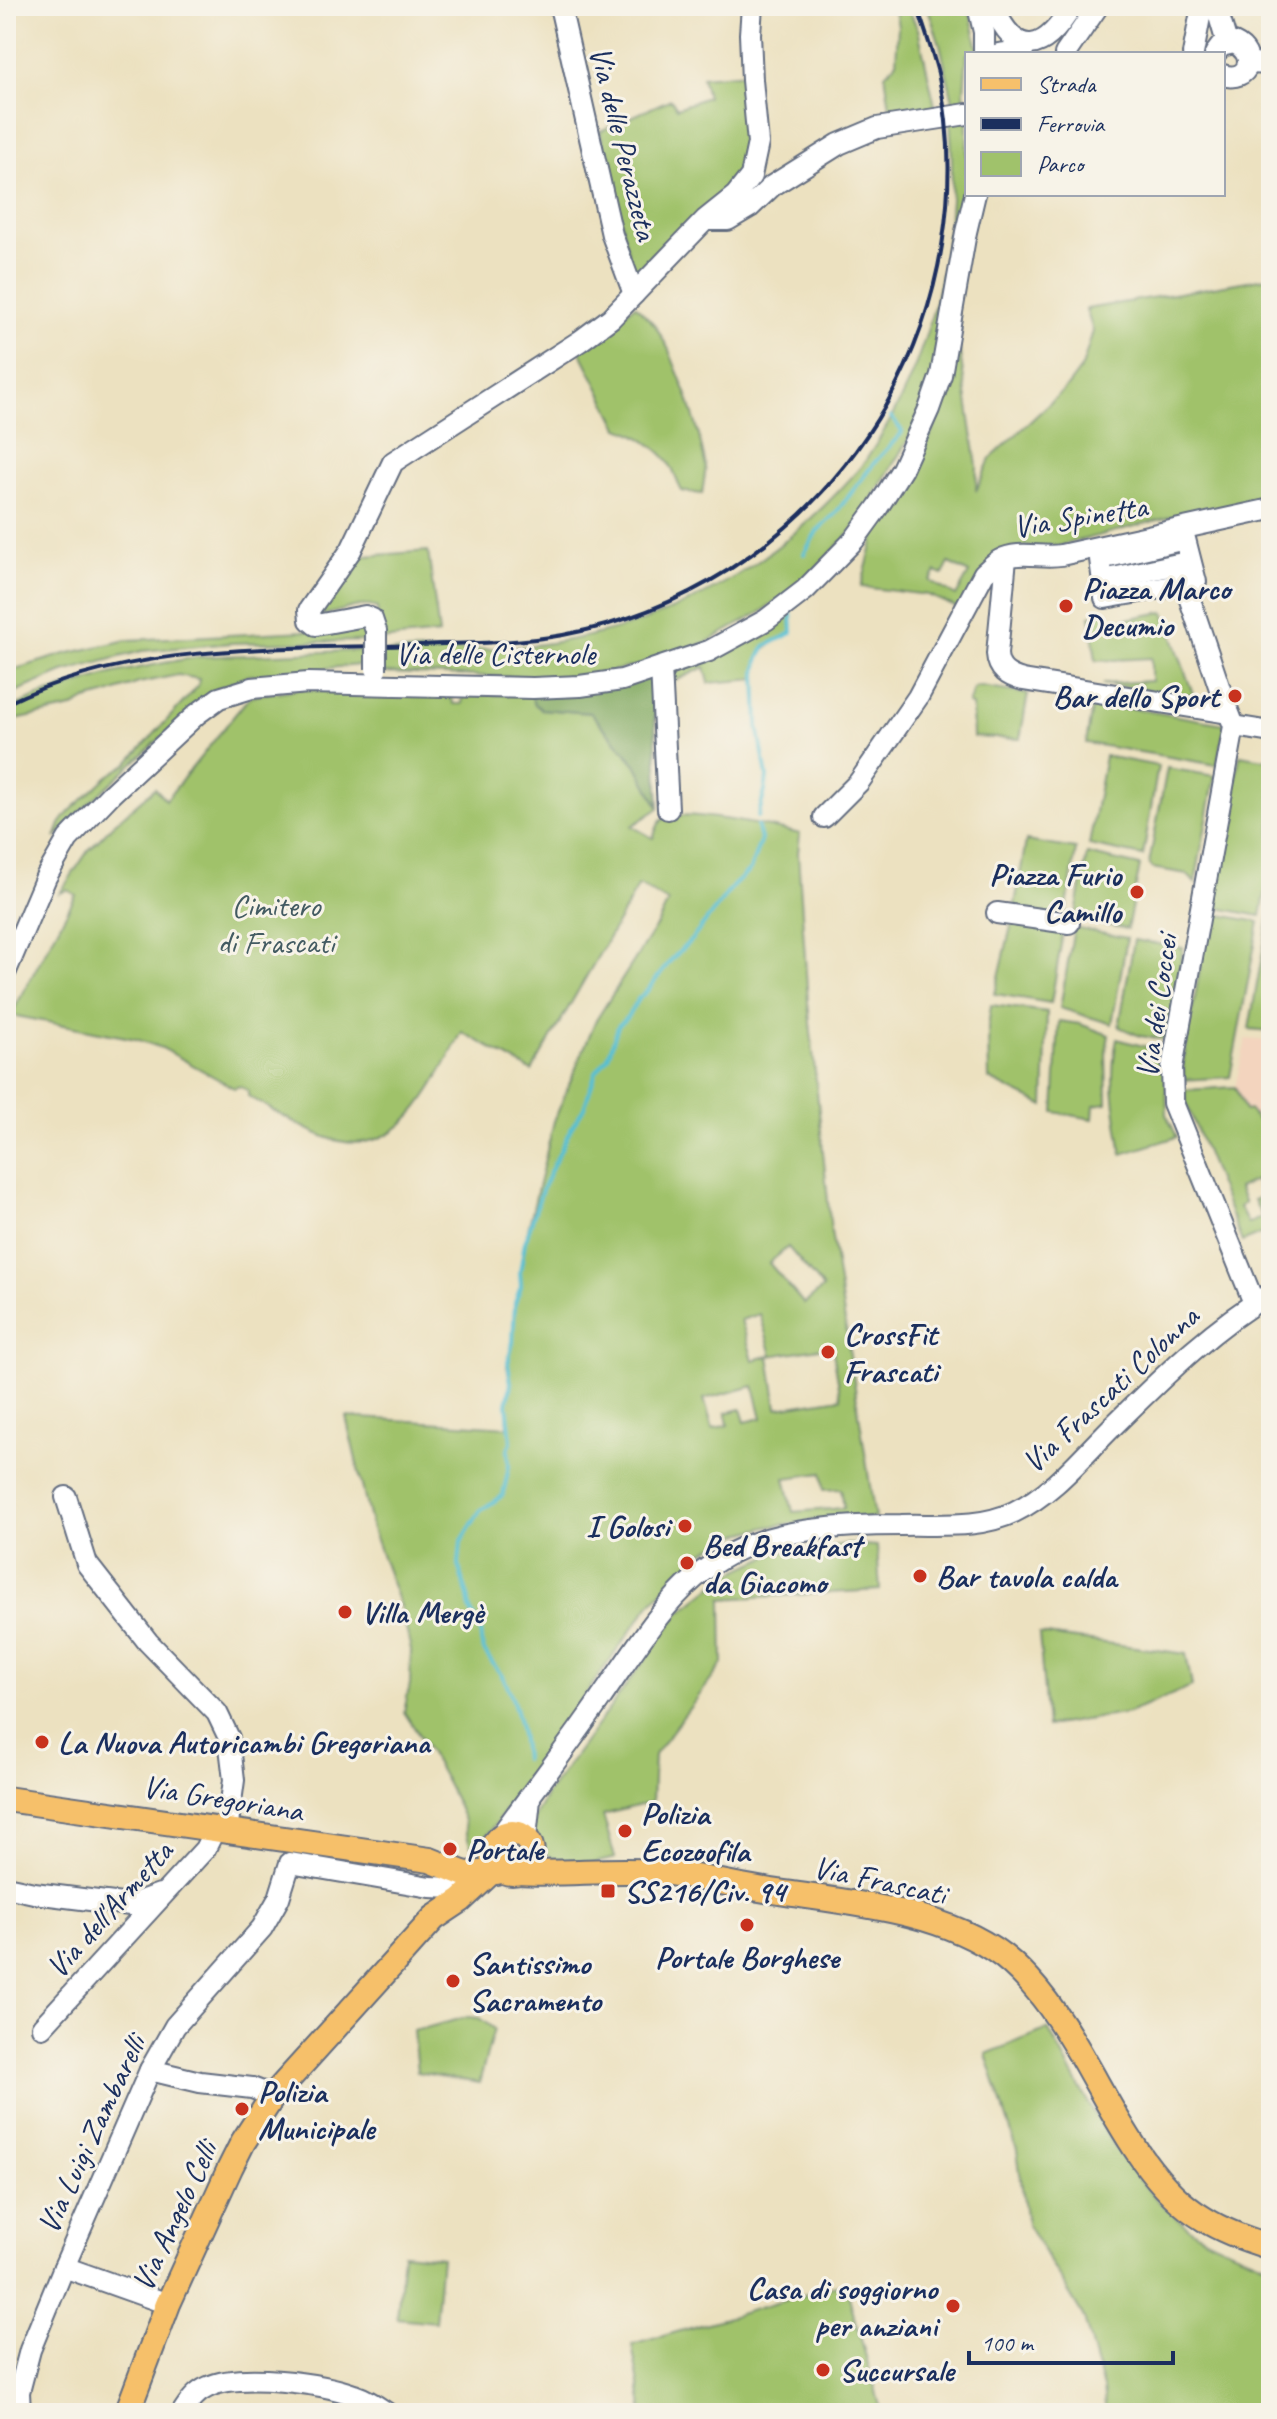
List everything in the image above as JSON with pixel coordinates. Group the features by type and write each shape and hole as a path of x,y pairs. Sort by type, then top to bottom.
{"main road":[{"name":"Via Gregoriana","path":"6,1799 475,1871"},
{"path":"475,1871 510,1833 529,1844 555,1867 572,1873"},
{"path":"475,1871 523,1870 531,1860 529,1844"},
{"name":"Via Frascati","path":"475,1871 658,1872 909,1915 972,1936 1012,1964 1052,2009 1137,2150 1166,2188 1210,2223 1271,2247"},
{"name":"Via Angelo Celli","path":"127,2413 168,2304 243,2142 273,2096 475,1871"}],"street":[{"name":"Via delle Perazzeta","path":"560,6 612,235 634,294"},
{"name":"Via delle Cisternole","path":"376,676 376,631 372,619 365,616 316,625 310,620 309,610 351,550 393,462 611,318 706,219 736,195 751,176 758,143 751,65 752,6"},
{"path":"984,7 1009,35 1032,43 1043,42 1051,36 1072,6"},
{"path":"1056,52 1084,6"},
{"path":"1066,52 1098,6"},
{"path":"1193,52 1202,6"},
{"path":"1216,6 1221,49 1234,43 1245,50 1248,63 1241,74 1235,77 1225,75"},
{"path":"984,7 997,38 1017,52"},
{"path":"984,7 984,52"},
{"path":"1032,52 1053,44 1068,30"},
{"path":"1248,63 1271,64"},
{"path":"706,219 728,220 750,207 772,186 839,144 877,128 965,114"},
{"name":"Via delle Cisternole","path":"6,971 53,862 68,839 110,795 208,706 225,696 252,688 376,676 533,688 622,680 709,651 766,620 805,590 854,540 878,507 902,469 929,409 941,375 975,196"},
{"name":"Via Spinetta","path":"824,817 859,782 918,697 984,573 1000,560 1018,554 1042,557 1061,555 1270,513"},
{"path":"1185,539 1196,582 1184,584 1105,598 1100,559 1185,539"},
{"path":"1006,558 997,661 1003,671 1012,677 1038,689 1226,712 1271,732"},
{"path":"1113,578 1178,564 1226,712"},
{"path":"661,667 668,809"},
{"name":"Via dei Coccei","path":"1226,712 1229,753 1175,1048 1173,1103 1262,1298"},
{"path":"997,913 1069,923"},
{"name":"Via Frascati Colonna","path":"475,1871 600,1701 649,1626 680,1590 713,1564 748,1546 800,1531 867,1525 971,1524 1015,1512 1062,1479 1164,1375 1262,1298"},
{"path":"66,1497 87,1564 148,1642 217,1713 229,1738 234,1780 221,1830"},
{"name":"Via Frascati Colonna","path":"529,1844 528,1811 532,1796"},
{"name":"Via dell'Armetta","path":"42,2027 221,1830"},
{"name":"Via Luigi Zambarelli","path":"20,2413 19,2392 30,2350 150,2070 175,2026 262,1928 279,1898 290,1863 433,1888 475,1871"},
{"path":"6,1887 130,1905 163,1893"},
{"path":"150,2070 200,2082 252,2088 273,2096"},
{"path":"64,2267 168,2304"},
{"path":"182,2413 195,2396 209,2386 253,2381 313,2385 341,2391 366,2400 387,2413"}],"shaded area":[{"path":"1246,1039 1271,1041 1271,1162 1265,1161 1235,1087"}],"green space":[{"path":"894,6 907,6 918,29 937,115 892,121 885,74 896,63 898,26"},
{"path":"927,6 969,6 979,52 965,52 965,105 955,110 940,44"},
{"path":"746,73 753,146 747,169 634,278 600,131 671,99 677,108 707,97 702,77"},
{"path":"965,119 967,196 935,369 911,435 853,530 803,582 761,612 705,643 649,663 604,673 552,678 380,673 381,652 544,644 597,634 661,614 749,568 825,505 866,460 889,422 924,340 945,253 952,164 950,120"},
{"path":"1271,277 1271,497 1259,496 1255,501 1170,517 1047,549 1025,546 958,608 928,595 861,587 875,535 871,533 905,487 922,456 941,410 959,346 977,466 976,491 990,459 1067,387 1082,367 1093,331 1086,309","holes":["949,563 969,573 956,596 930,581 936,572 943,575"]},
{"path":"635,305 655,325 688,398 706,467 702,494 682,491 664,456 639,437 619,428 579,349"},
{"path":"428,551 439,634 380,640 377,608 370,606 318,615 352,557"},
{"path":"1164,612 1194,697 1102,684 1151,681 1151,658 1096,661 1090,615 1108,613 1110,622"},
{"path":"791,613 792,633 761,653 757,679 709,683 705,667 675,681 674,673"},
{"path":"365,628 372,641 232,643 142,651 63,672 6,696 6,678 16,669 127,640"},
{"path":"372,650 369,664 247,676 212,691 55,838 69,812 108,776 127,764 198,686 199,679 178,675 139,683 86,700 72,708 6,722 6,710 41,695 114,673 164,663 198,657"},
{"path":"653,677 659,808 636,764 591,713 541,709 533,703 532,694"},
{"path":"974,688 1028,694 1020,739 973,737 972,705 968,704"},
{"name":"Cimitero di Frascati","path":"297,689 452,696 453,704 462,704 463,695 532,694 541,709 591,713 636,764 659,808 632,826 653,838 665,818 690,815 800,834 798,853 808,1002 831,1231 875,1518 816,1520 767,1527 732,1536 700,1554 650,1604 491,1831 472,1848 450,1790 404,1712 410,1684 411,1650 403,1615 372,1529 346,1417 508,1427 507,1404 511,1383 507,1366 513,1342 515,1303 521,1286 525,1242 554,1121 595,1022 668,902 639,885 532,1071 462,1032 439,1075 412,1115 395,1130 375,1140 352,1143 315,1133 248,1096 248,1091 240,1086 234,1088 162,1048 136,1039 11,1015 76,895 67,890 60,893 88,851 155,788 166,800 250,696","holes":["788,1247 823,1288 804,1304 769,1263","760,1314 772,1355 753,1360 741,1320","832,1346 841,1398 777,1408 769,1356","754,1386 762,1418 745,1422 741,1409 726,1413 728,1425 713,1429 704,1399","822,1473 824,1490 841,1489 844,1508 793,1512 785,1478"]},
{"path":"1093,702 1225,724 1217,765 1086,743"},
{"path":"1240,755 1271,760 1271,862 1261,916 1212,907"},
{"path":"1105,756 1158,766 1143,856 1089,845"},
{"path":"1167,768 1215,776 1195,883 1187,874 1152,868 1149,864"},
{"path":"1026,841 1076,849 1065,920 1014,910"},
{"path":"1087,854 1140,866 1127,929 1075,919"},
{"path":"1271,905 1271,1031 1249,1029"},
{"path":"1210,913 1259,922 1230,1077 1184,1080 1183,1063"},
{"path":"1013,918 1064,926 1051,1003 995,994"},
{"path":"1074,928 1127,938 1112,1024 1060,1008"},
{"path":"1134,940 1183,948 1169,1040 1140,1036 1119,1027"},
{"path":"991,1005 1047,1012 1044,1106 989,1079 988,1027"},
{"path":"1059,1021 1080,1024 1109,1035 1106,1053 1107,1103 1094,1105 1093,1119 1054,1112"},
{"path":"1117,1039 1166,1052 1167,1116 1177,1137 1122,1154 1113,1083"},
{"path":"1235,1087 1245,1111 1249,1110 1260,1123 1271,1126 1271,1183 1268,1197 1271,1230 1242,1242 1187,1105 1185,1090","holes":["1255,1180 1262,1196 1254,1200 1262,1217 1248,1224 1239,1207 1245,1203 1238,1188"]},
{"path":"847,1544 877,1546 880,1590 722,1599 723,1664 654,1755 652,1802 603,1815 615,1858 589,1864 567,1864 542,1849 533,1833 533,1823 546,1795 680,1612 725,1576 775,1553"},
{"path":"1039,1634 1186,1654 1192,1686 1129,1713 1047,1726"},
{"path":"468,2017 479,2018 494,2029 479,2083 417,2072 413,2031"},
{"path":"1048,2029 1110,2140 1148,2190 1195,2232 1228,2249 1271,2264 1271,2413 1106,2413 1103,2389 1084,2318 1027,2224 1017,2150 986,2054"},
{"path":"403,2253 441,2257 435,2322 397,2318"},
{"path":"845,2283 882,2413 644,2413 632,2345"}],"waterway":[{"path":"804,554 817,531 835,514 901,434 891,417"},
{"path":"758,817 767,777 758,726 758,660 765,646 792,633 791,613"},
{"path":"524,1759 514,1703 507,1685 482,1645 481,1629 470,1610 459,1564 461,1542 480,1511 503,1495 509,1466 508,1449 511,1442 507,1404 511,1383 508,1363 525,1242 543,1187 584,1108 596,1072 608,1057 618,1026 733,886 750,870 761,839 757,825"}],"railway":[{"path":"6,704 58,682 111,667 166,657 277,648 504,642 563,635 607,625 671,601 711,581 754,552 799,516 855,452 887,403 922,326 942,242 948,157 938,73 917,6"}],"place":[{"name":"Piazza Marco Decumio","path":"1066,606"},
{"name":"Bar dello Sport","path":"1235,696"},
{"name":"Piazza Furio Camillo","path":"1137,892"},
{"name":"CrossFit Frascati","path":"828,1352"},
{"name":"I Golosi","path":"685,1526"},
{"name":"Bed Breakfast da Giacomo","path":"687,1563"},
{"name":"Bar tavola calda","path":"920,1576"},
{"name":"Villa Mergè","path":"345,1612"},
{"name":"La Nuova Autoricambi Gregoriana","path":"42,1742"},
{"name":"Polizia Ecozoofila","path":"625,1831"},
{"name":"Portale","path":"450,1849"},
{"name":"SS216/Civ. 94","path":"608,1891"},
{"name":"Portale Borghese","path":"747,1925"},
{"name":"Santissimo Sacramento","path":"453,1981"},
{"name":"Polizia Municipale","path":"242,2109"},
{"name":"Casa di soggiorno per anziani","path":"953,2306"},
{"name":"Succursale","path":"823,2370"}]}
